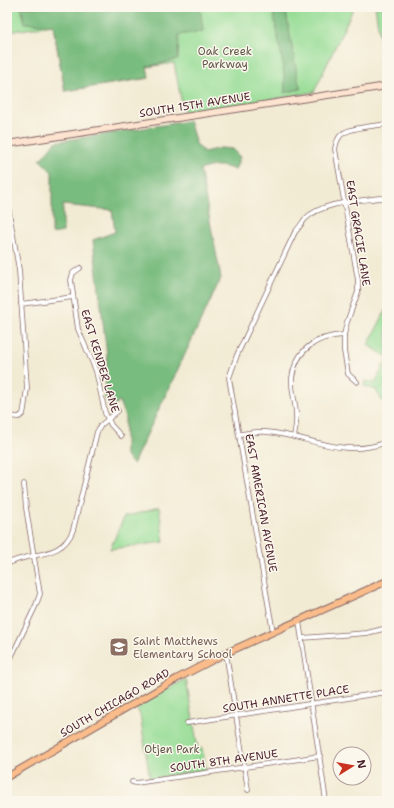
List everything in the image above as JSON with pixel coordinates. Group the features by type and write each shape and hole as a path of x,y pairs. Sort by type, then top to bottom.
{"main road":[{"name":"SOUTH CHICAGO ROAD","path":"7,777 178,678 226,653 387,581"}],"street":[{"name":"SOUTH 15TH AVENUE","path":"7,144 387,86"},
{"name":"EAST GRACIE LANE","path":"357,382 348,374 344,351 344,335 358,292 358,280 335,149 337,140 348,130 387,124"},
{"path":"344,204 380,198 387,199"},
{"path":"7,200 19,270 27,388 24,412 17,417 7,416"},
{"name":"EAST AMERICAN AVENUE","path":"274,632 229,378 238,355 295,232 306,219 318,211 329,206 344,204"},
{"name":"EAST KENDER LANE","path":"80,268 73,273 71,277 78,329 95,367 104,409 108,419 113,428 121,436"},
{"path":"21,304 73,297"},
{"path":"294,437 296,416 292,390 292,378 296,363 305,349 316,341 332,336 344,335"},
{"path":"7,564 23,557 56,550 66,542 70,536 94,439 99,428 118,411"},
{"path":"240,434 266,431 331,447 354,449 374,447 387,442"},
{"path":"7,666 39,598 39,588 26,508 24,484"},
{"path":"299,621 326,801"},
{"path":"302,638 367,633 387,628"},
{"path":"226,653 248,790"},
{"name":"SOUTH ANNETTE PLACE","path":"187,723 387,692"},
{"name":"SOUTH 8TH AVENUE","path":"132,782 136,783 320,756"}],"green space":[{"name":"Oak Creek Parkway","path":"7,7 354,7 314,92 184,115 174,63 147,67 149,78 65,91 53,25 7,32"},
{"path":"21,7 200,7 203,31 179,35 178,59 147,67 149,78 65,91 53,25 25,23"},
{"path":"272,7 285,7 298,80 301,89 284,93 285,87 283,65"},
{"path":"375,7 387,7 387,50 382,51"},
{"path":"189,121 196,144 204,152 221,148 232,149 240,157 235,170 218,166 200,170 221,278 133,464 125,456 125,417 119,401 112,409 105,399 107,355 93,240 115,232 112,210 63,205 63,232 52,234 52,172 40,160 55,142"},
{"path":"387,308 387,357 368,345"},
{"path":"387,359 387,409 376,390 364,386 365,381 375,383"},
{"path":"159,508 164,542 110,549 124,517"},
{"name":"Otjen Park","path":"186,679 198,749 202,748 206,770 150,779 140,715 136,707"}],"place":[{"name":"Saint Matthews Elementary School","path":"119,647"}]}
